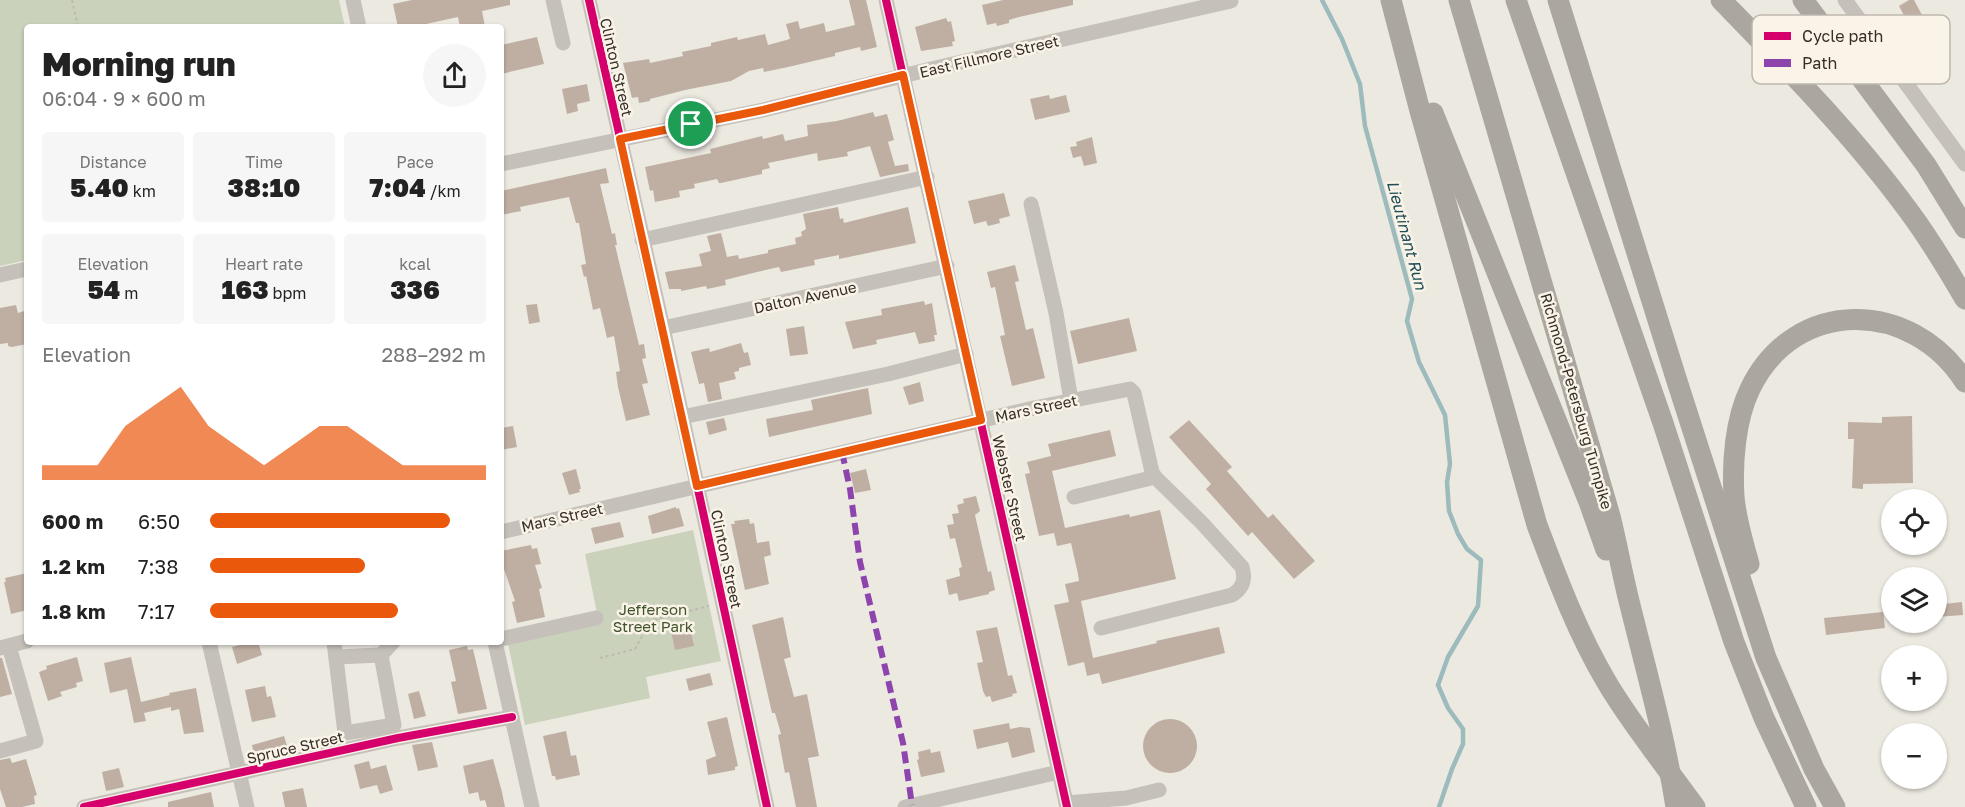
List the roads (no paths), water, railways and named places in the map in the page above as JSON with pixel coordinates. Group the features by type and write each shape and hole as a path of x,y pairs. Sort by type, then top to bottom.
{"highway":[{"path":"1391,0 1423,122 1537,525 1560,586 1604,679 1620,705 1695,807"},
{"name":"Richmond-Petersburg Turnpike","path":"1459,0 1610,516 1667,753 1676,807"},
{"path":"1516,0 1663,423 1734,642 1764,718 1806,807"},
{"path":"1558,0 1766,658 1814,769 1835,807"},
{"path":"1721,0 1752,32"},
{"path":"1736,0 1752,20"},
{"path":"1803,0 1814,15"},
{"path":"1398,24 1589,502 1652,694"},
{"path":"1866,84 1926,165 1965,228"},
{"path":"1804,85 1907,209 1936,250 1965,299"},
{"path":"1788,712 1738,522 1734,497 1739,427 1750,389 1770,359 1788,342 1820,325 1856,319 1891,324 1911,332 1932,345 1945,357 1965,382"}],"street":[{"path":"353,0 358,24"},
{"path":"553,0 563,43"},
{"name":"Clinton Street","path":"591,0 767,807"},
{"name":"Webster Street","path":"886,0 1067,805"},
{"path":"1845,0 1856,15"},
{"name":"East Fillmore Street","path":"504,163 763,110 903,75 1231,1"},
{"path":"1906,84 1965,164"},
{"path":"642,240 927,177"},
{"path":"1031,204 1056,313 1071,400"},
{"name":"Dalton Avenue","path":"663,328 947,266"},
{"path":"0,275 24,270"},
{"path":"682,417 888,374 966,354"},
{"name":"Mars Street","path":"504,531 981,420 1130,389 1134,393 1155,477"},
{"path":"1074,497 1155,477 1202,523 1242,567 1245,575 1244,583 1232,595 1101,628"},
{"path":"504,638 596,618"},
{"path":"0,751 36,741 4,647 24,642"},
{"path":"210,645 246,807"},
{"path":"381,655 390,645"},
{"path":"496,645 532,807"},
{"path":"335,649 381,655 394,725 345,733 335,649"},
{"name":"Spruce Street","path":"84,807 399,738 512,717"},
{"path":"905,807 1059,772"},
{"path":"1067,805 1126,798 1159,790"}],"waterway":[{"name":"Lieutinant Run","path":"1322,0 1342,39 1360,84 1365,126 1412,299 1407,321 1419,362 1445,415 1450,464 1447,482 1449,511 1467,549 1481,560 1478,606 1448,657 1438,685 1448,708 1463,729 1463,744 1439,807"}],"park label":[{"name":"Jefferson Street Park","path":"653,618"}]}
